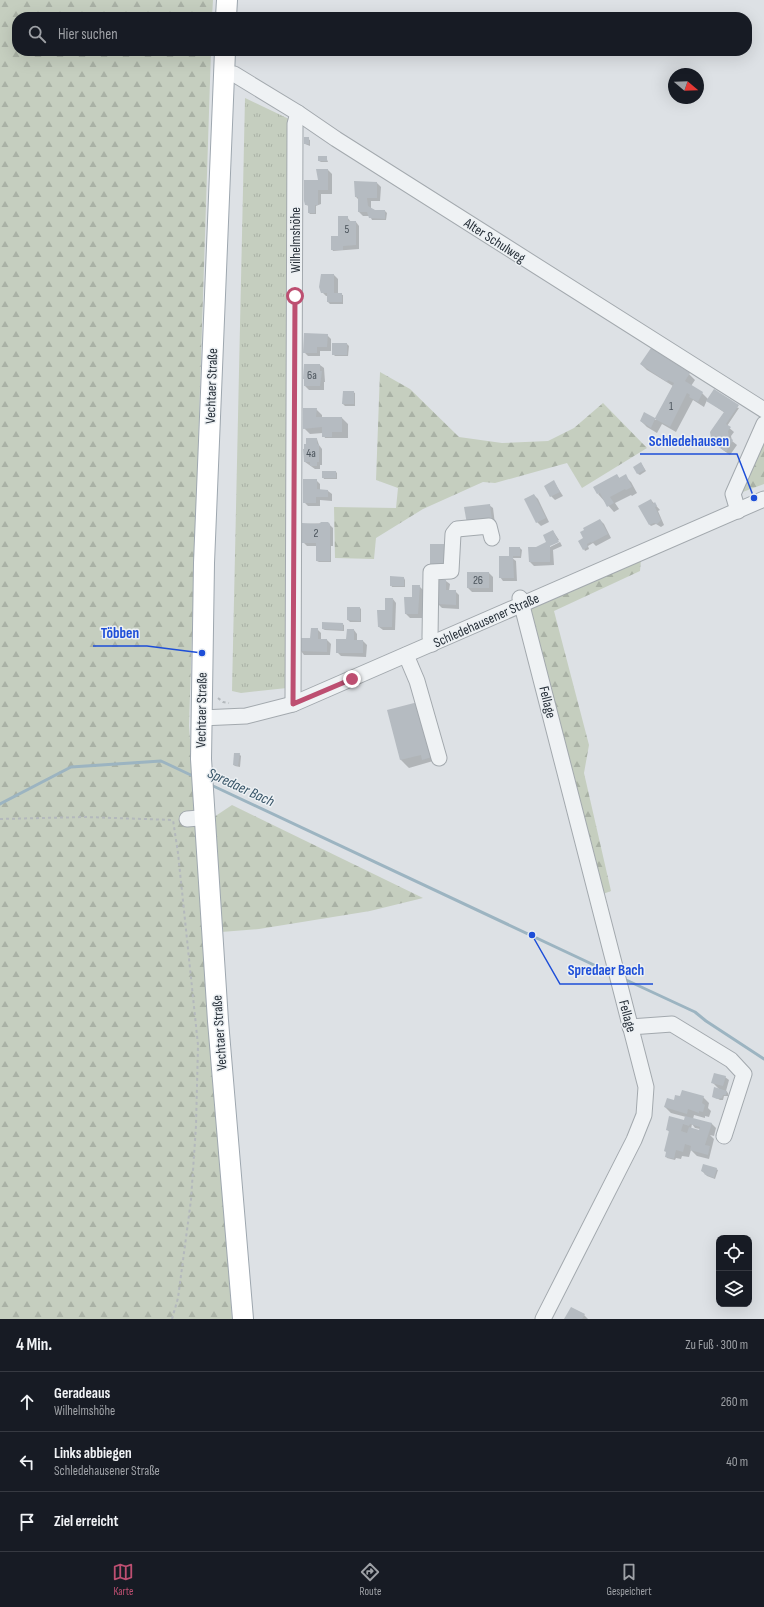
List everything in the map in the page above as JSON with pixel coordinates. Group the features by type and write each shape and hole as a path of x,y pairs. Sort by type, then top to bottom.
{"main road":[{"path":"226,12 227,0"},
{"name":"Vechtaer Straße","path":"225,56 204,563 200,718 201,759 190,815 217,1013 243,1319"}],"street":[{"name":"Alter Schulweg","path":"224,73 234,74 298,113 349,147 764,410"},
{"name":"Wilhelmshöhe","path":"293,704 295,124 298,113"},
{"path":"738,510 733,494 764,424"},
{"name":"Schledehausener Straße","path":"200,718 246,716 293,704 432,644 521,601 764,499"},
{"path":"432,644 430,637 431,572 451,571 453,534 457,529 489,526 492,538"},
{"name":"Fellage","path":"521,601 646,1086 644,1115 634,1140 544,1319"},
{"path":"406,655 417,681 439,758"},
{"path":"630,1027 672,1024 731,1060 744,1074 724,1136"}],"path":[{"path":"0,819 190,815 178,853 198,1045 196,1126 191,1200 178,1298 172,1319"}],"green space":[{"path":"0,0 213,0 212,12 12,12 12,56 211,56 189,726 232,1319 0,1319"},
{"path":"245,98 289,119 287,688 241,693 232,691"},
{"path":"380,372 410,389 459,437 502,443 548,441 574,428 603,403 647,448 582,488 567,463 495,483 483,482 423,509 376,538 374,559 335,558 334,507 396,508 398,488 376,480"},
{"path":"764,436 764,484 740,493"},
{"path":"641,559 640,571 554,611 589,745 584,773 611,891 603,894 529,609"},
{"path":"232,805 423,898 370,911 259,929 221,932 214,817"}],"building":[{"path":"304,137 309,137 309,144 304,144"},
{"path":"318,156 327,156 327,161 318,161"},
{"path":"316,169 328,169 328,190 318,190 318,205 315,205 315,213 308,213 308,205 305,205 304,201 304,180 318,180"},
{"path":"354,181 377,182 377,198 367,198 368,206 375,210 385,210 385,219 369,218 367,212 358,212 358,197 355,197"},
{"path":"338,216 348,216 348,221 356,221 356,245 343,246 343,250 331,250 331,236 338,236"},
{"path":"321,274 334,274 334,293 342,293 342,302 327,302 327,293 321,293 319,287"},
{"path":"304,333 328,334 327,347 317,347 317,353 303,353"},
{"path":"332,343 347,343 347,355 332,355"},
{"path":"651,348 690,373 685,381 703,392 698,402 689,397 690,395 687,393 670,427 655,419 651,428 640,421 644,412 655,418 674,383 668,380 667,382 640,364"},
{"path":"304,364 320,364 320,371 322,371 320,386 304,386"},
{"path":"714,389 739,405 726,424 731,427 728,431 729,437 733,440 726,452 714,443 712,444 710,432 724,412 706,401"},
{"path":"343,391 354,391 354,404 342,404"},
{"path":"303,408 317,408 316,417 342,417 342,432 332,432 332,437 322,437 322,427 303,429"},
{"path":"306,438 317,438 317,444 319,444 319,462 317,462 317,466 310,466 310,462 304,462 303,449 304,444 306,444"},
{"path":"641,462 645,470 637,474 633,467"},
{"path":"322,471 336,471 336,478 322,478"},
{"path":"617,474 619,478 626,474 632,487 610,497 614,503 607,507 600,493 597,494 593,487"},
{"path":"303,479 317,479 317,489 328,490 328,497 316,497 316,503 303,503"},
{"path":"554,480 560,492 550,497 544,486"},
{"path":"534,494 546,518 536,523 524,499"},
{"path":"651,499 653,504 655,502 657,506 655,507 661,520 657,524 654,523 649,525 638,506"},
{"path":"490,504 492,521 467,524 464,507"},
{"path":"600,519 608,534 587,544 588,547 583,550 578,541 583,538 580,532 584,530 583,528"},
{"path":"321,522 328,522 330,524 330,561 316,561 316,543 302,543 302,523 319,524"},
{"path":"553,530 559,542 550,546 550,562 529,562 528,547 536,547 546,542 543,535"},
{"path":"430,544 446,544 446,564 430,564"},
{"path":"509,547 520,547 520,556 513,556 514,578 499,578 499,556 509,556"},
{"path":"467,572 489,572 489,588 467,588"},
{"path":"390,576 404,577 404,586 390,586"},
{"path":"437,579 446,580 446,590 456,590 456,605 437,604"},
{"path":"412,585 420,585 418,614 405,614 404,597 412,597"},
{"path":"385,598 393,598 392,627 378,627 377,610 385,610"},
{"path":"347,607 360,607 360,621 347,620"},
{"path":"322,622 343,623 343,630 322,629"},
{"path":"311,628 318,628 318,639 327,639 327,652 300,651 300,638 310,638"},
{"path":"347,629 354,629 354,640 363,640 363,653 336,653 336,639 346,639"},
{"path":"418,702 432,757 422,760 421,755 400,760 387,710"},
{"path":"234,753 240,753 238,766 233,765"},
{"path":"714,1073 726,1076 723,1086 711,1083"},
{"path":"714,1087 727,1091 726,1095 723,1095 722,1098 717,1099 712,1097"},
{"path":"682,1090 704,1096 702,1103 705,1105 703,1112 699,1111 699,1113 688,1109 687,1114 664,1107 667,1098 674,1100 675,1095 680,1096"},
{"path":"669,1116 684,1120 685,1116 712,1123 705,1145 710,1146 708,1155 690,1150 691,1146 685,1144 683,1152 676,1150 674,1159 665,1157 666,1152 664,1151 669,1131 666,1130","holes":["683,1124 689,1126 690,1124 700,1127 699,1130 689,1127 687,1133 681,1131"]},
{"path":"703,1164 717,1168 714,1178 704,1174 705,1173 701,1171"},
{"path":"571,1307 585,1314 582,1319 564,1319"}],"waterway":[{"name":"Spredaer Bach","path":"0,804 71,767 161,761 195,777"},
{"name":"Spredaer Bach","path":"209,784 611,973"},
{"name":"Spredaer Bach","path":"624,979 695,1012 706,1021 764,1059"}],"place":[{"name":"Schledehausen","path":"754,498"},
{"name":"Többen","path":"202,653"},
{"name":"Spredaer Bach","path":"532,935"}],"route":[{"path":"295,296 293,704 352,679"}]}
